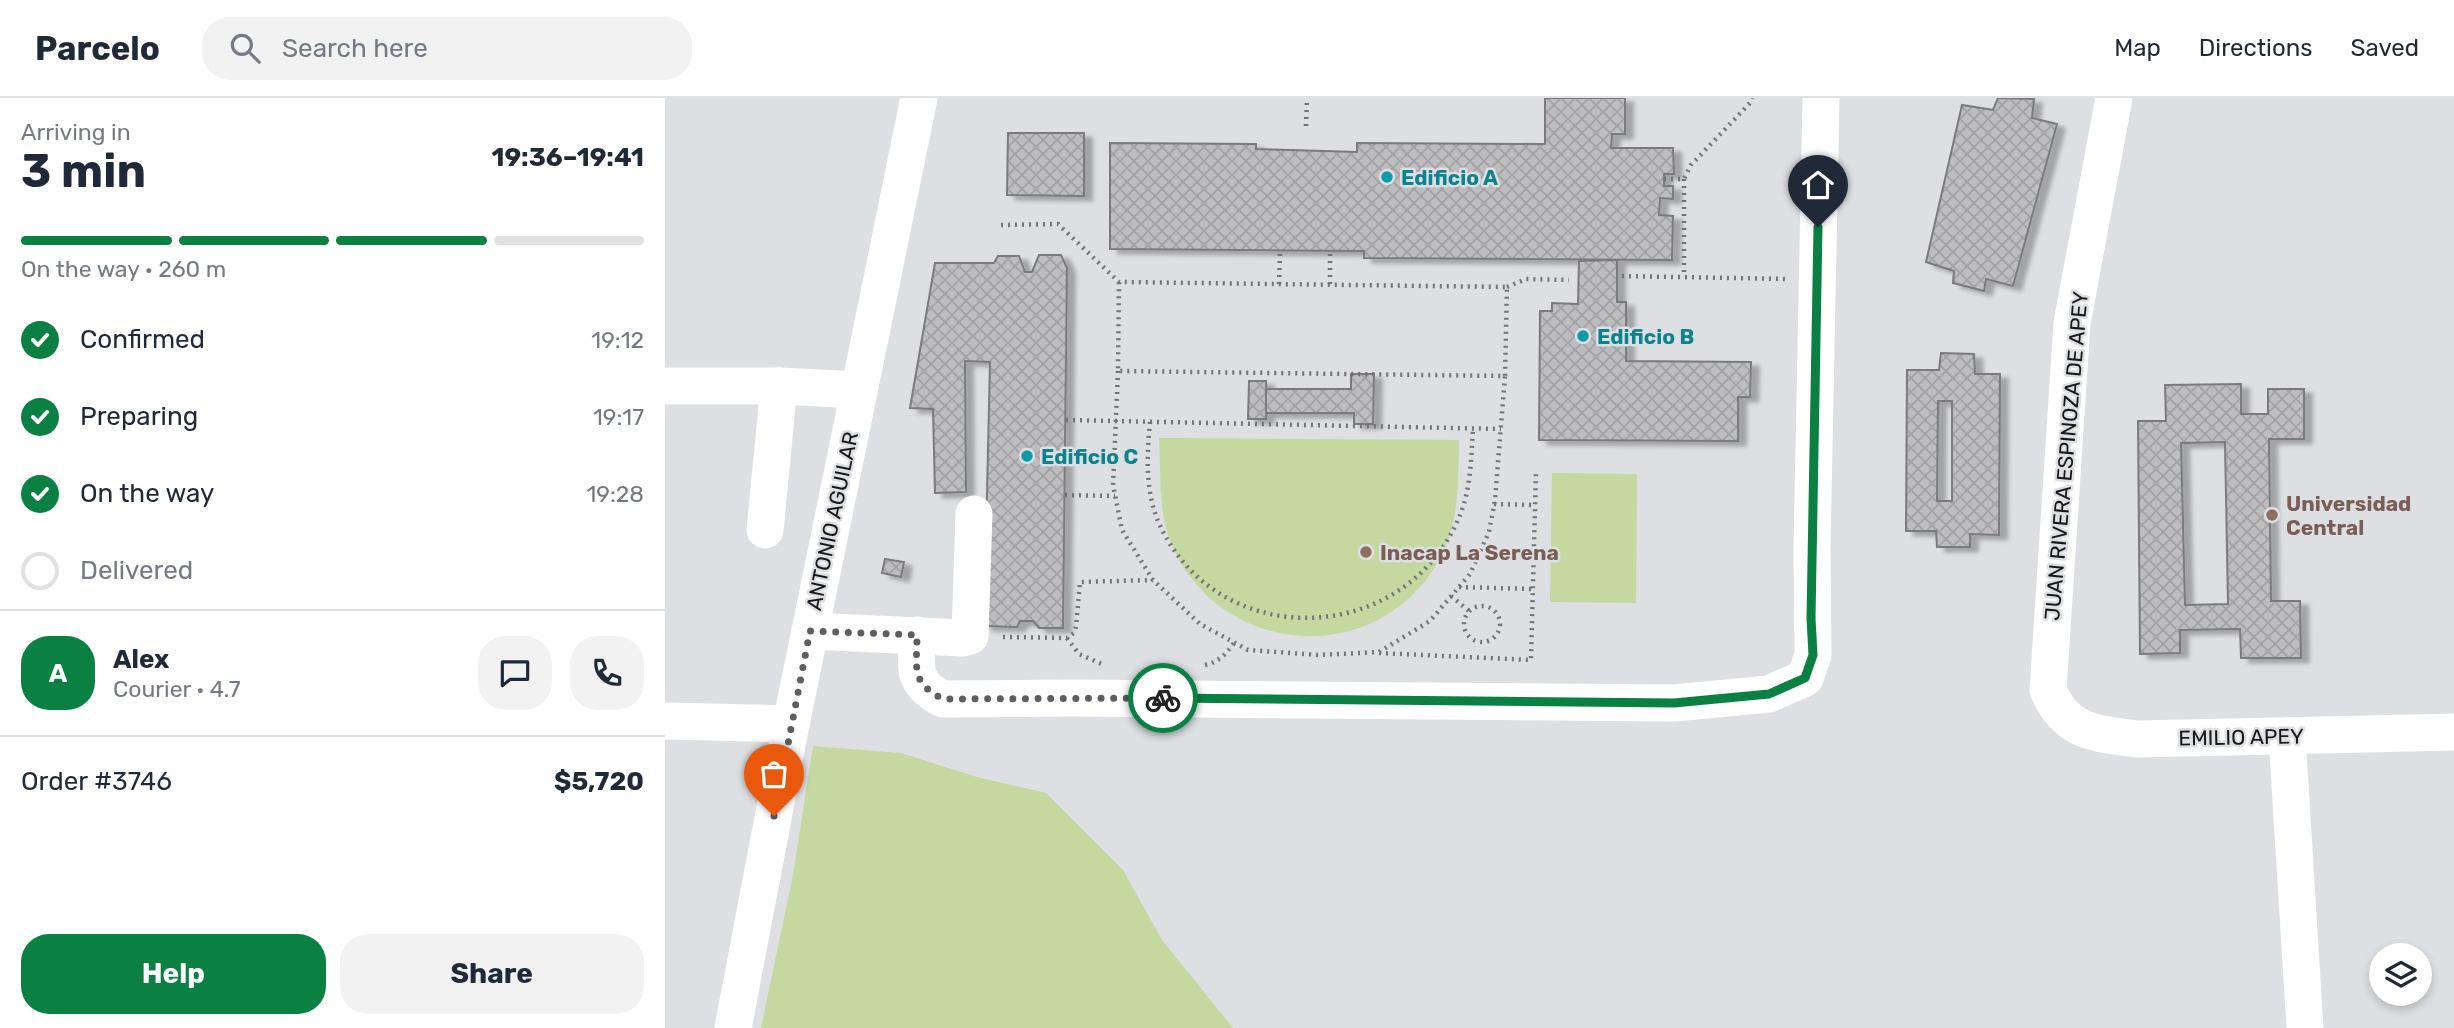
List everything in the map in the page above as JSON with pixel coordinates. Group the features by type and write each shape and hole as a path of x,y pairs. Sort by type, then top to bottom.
{"street":[{"name":"ANTONIO AGUILAR","path":"733,1028 791,724 919,98"},
{"path":"917,635 919,682 928,692 943,699 1674,703 1769,694 1805,678 1813,655 1811,618 1821,98"},
{"name":"JUAN RIVERA ESPINOZA DE APEY","path":"2049,690 2072,323 2114,98"},
{"path":"665,386 779,386 859,390"},
{"path":"765,530 779,386"},
{"path":"810,631 963,638 970,636 974,514"},
{"name":"EMILIO APEY","path":"2049,690 2056,708 2071,723 2098,733 2136,739 2454,732"},
{"path":"665,721 791,724"},
{"path":"2287,736 2305,1028"}],"path":[{"path":"1306,126 1307,98"},
{"path":"1684,277 1684,179 1691,165 1752,98"},
{"path":"1664,179 1684,179"},
{"path":"1001,225 1058,224 1119,282 1507,287 1526,279 1569,280"},
{"path":"1279,284 1280,253"},
{"path":"1330,254 1330,285"},
{"path":"1622,276 1817,279"},
{"path":"1119,282 1113,485 1122,530 1153,580 1200,624 1248,650 1318,655 1380,652 1430,621 1470,574 1489,532 1494,504 1505,376 1507,287"},
{"path":"1118,371 1505,376"},
{"path":"1066,420 1500,429"},
{"path":"1150,422 1150,497 1169,543 1184,562 1212,588 1244,606 1268,614 1305,619 1343,615 1368,608 1391,597 1431,564 1446,544 1466,497 1473,429"},
{"path":"1361,653 1531,660 1536,470"},
{"path":"1065,495 1115,496"},
{"path":"1494,504 1535,505"},
{"path":"970,636 1067,638 1074,633 1076,627 1080,582 1153,580"},
{"path":"1459,587 1533,589"},
{"path":"1451,596 1470,612"},
{"path":"1484,607 1495,611 1500,622 1498,634 1488,641 1471,638 1465,629 1470,612 1484,607"},
{"path":"1067,638 1079,654 1103,665"},
{"path":"1193,665 1216,662 1234,643"}],"green space":[{"path":"1159,438 1459,440 1457,502 1446,546 1439,560 1412,595 1379,620 1340,633 1301,636 1261,628 1225,610 1194,582 1171,543 1162,505"},
{"path":"1552,473 1637,474 1636,603 1550,602"},
{"path":"813,746 901,753 977,777 1046,793 1123,870 1162,940 1233,1028 761,1028 793,875"}],"building":[{"name":"Edificio A","path":"1545,98 1625,98 1625,134 1612,134 1611,148 1673,148 1674,174 1664,174 1664,186 1673,186 1673,199 1660,198 1659,215 1673,216 1672,260 1364,258 1364,251 1110,249 1110,143 1256,144 1256,149 1357,152 1357,143 1545,144"},
{"path":"1998,98 2034,99 2032,118 2057,124 2013,286 1986,279 1984,291 1953,283 1954,271 1926,262 1962,105 1993,110"},
{"path":"1008,133 1084,133 1084,196 1007,195"},
{"name":"Edificio C","path":"1039,255 1061,255 1067,268 1063,628 1039,628 1033,621 1020,621 1017,627 984,626 990,362 965,361 966,492 935,493 933,409 910,408 935,263 994,263 998,256 1019,256 1025,272 1032,272"},
{"name":"Edificio B","path":"1617,260 1617,302 1626,302 1626,361 1751,362 1750,397 1738,397 1738,441 1539,440 1540,311 1552,311 1552,303 1578,304 1579,261"},
{"path":"1941,353 1974,354 1975,374 2000,374 1999,535 1970,534 1970,547 1937,547 1936,531 1906,531 1907,370 1939,370","holes":["1938,401 1952,401 1952,501 1937,501"]},
{"path":"1351,374 1374,374 1373,424 1354,424 1354,413 1266,413 1266,389 1351,389"},
{"path":"1249,381 1266,381 1266,419 1248,419"},
{"path":"2241,384 2241,414 2268,414 2268,389 2304,389 2304,439 2269,439 2271,601 2300,601 2301,658 2241,658 2240,629 2180,630 2180,653 2140,654 2138,421 2166,421 2165,385","holes":["2225,442 2228,604 2185,605 2181,443"]},
{"path":"885,559 904,562 901,577 882,573"}],"way so far":[{"path":"774,816 810,631 917,635 919,682 928,692 943,699 1163,698"}],"place":[{"name":"Edificio A","path":"1387,177"},
{"name":"Edificio B","path":"1583,336"},
{"name":"Edificio C","path":"1027,456"},
{"name":"Universidad Central","path":"2272,515"},
{"name":"Inacap La Serena","path":"1366,552"}],"route":[{"path":"1163,698 1674,703 1769,694 1805,678 1813,655 1811,618 1818,227"}]}
